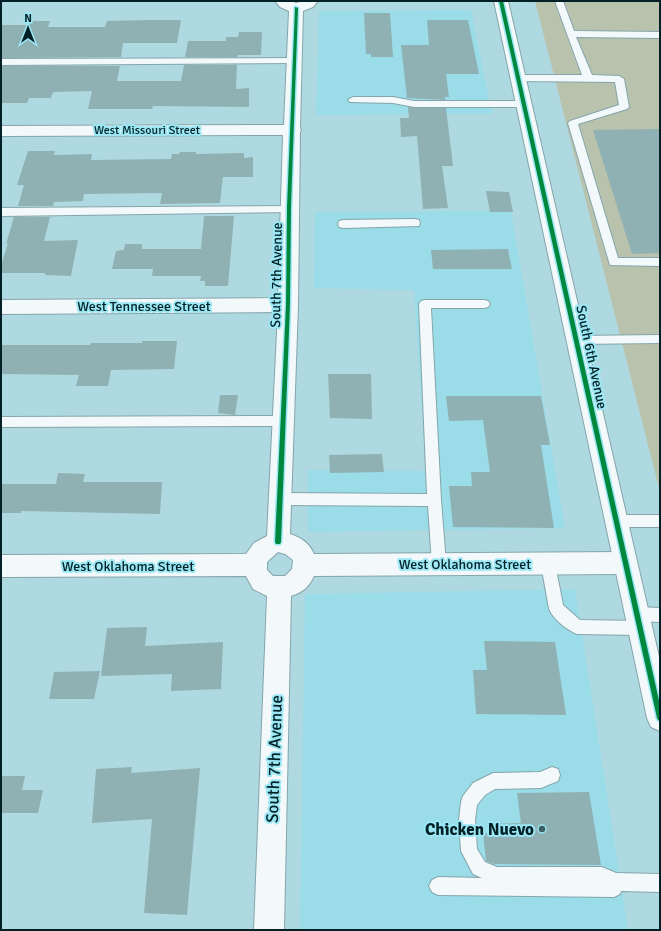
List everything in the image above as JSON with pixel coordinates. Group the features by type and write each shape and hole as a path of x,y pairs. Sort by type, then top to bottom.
{"street":[{"name":"South 6th Avenue","path":"501,1 625,563 646,619 660,718"},
{"name":"South 7th Avenue","path":"278,542 288,305 289,210 296,3"},
{"name":"West Missouri Street","path":"1,131 292,130"},
{"name":"West Tennessee Street","path":"1,307 288,305"},
{"path":"278,542 292,544 298,548 302,553 306,565 305,571 298,581 286,587 279,588 264,584 256,572 254,565 259,552 264,547 278,542"},
{"name":"West Oklahoma Street","path":"306,565 625,563"},
{"name":"West Oklahoma Street","path":"1,566 254,565"},
{"name":"South 7th Avenue","path":"269,930 279,588"}],"lane":[{"path":"559,1 588,78"},
{"path":"571,34 660,35"},
{"path":"1,62 295,61"},
{"path":"518,78 619,79 624,107 573,123 614,262 660,262"},
{"path":"352,100 393,100 414,104 524,104"},
{"path":"1,212 289,210"},
{"path":"343,224 415,223"},
{"path":"439,564 434,500 424,304 484,304"},
{"path":"576,340 660,340"},
{"path":"1,422 283,421"},
{"path":"280,499 434,500"},
{"path":"616,522 660,522"},
{"path":"548,564 556,609 577,627 646,619"},
{"path":"552,775 541,780 493,781 479,789 469,802 467,820 469,852 479,868 497,876 602,876 616,882 660,883"},
{"path":"438,886 614,888 616,882"}],"shaded area":[{"path":"471,10 492,114 316,115 319,11"},
{"path":"511,211 565,528 308,532 308,470 426,471 414,290 314,288 315,212"},
{"path":"575,589 628,930 300,930 305,594"}],"green space":[{"path":"535,1 660,1 660,492"}],"building":[{"path":"364,13 390,13 393,57 371,57 371,54 366,54"},
{"path":"181,20 177,43 123,43 121,57 1,58 1,25 27,25 29,21 50,21 48,27 105,27 107,21"},
{"path":"427,20 468,20 479,74 446,74 449,97 445,97 445,100 407,98 401,45 429,45"},
{"path":"239,32 262,32 261,55 238,55 237,57 185,57 188,41 226,41 226,37 238,37"},
{"path":"184,65 237,65 236,89 249,88 249,107 153,106 152,109 88,109 92,91 53,92 51,98 29,98 27,103 1,103 1,66 120,66 117,81 181,81"},
{"path":"408,107 446,108 453,166 442,166 448,208 423,209 417,136 401,137 400,118 409,118"},
{"path":"660,129 660,253 632,254 593,130"},
{"path":"28,151 55,151 54,155 92,154 91,160 171,159 172,154 179,154 180,152 196,152 196,154 244,153 244,158 253,157 253,177 223,177 220,203 160,204 162,193 84,194 83,201 54,202 53,206 18,206 24,185 17,185"},
{"path":"486,191 509,192 513,212 490,212"},
{"path":"204,216 234,216 228,286 205,286 205,281 200,281 201,276 152,276 153,269 112,269 116,251 124,250 125,244 142,244 142,249 201,249"},
{"path":"14,217 50,217 44,241 78,240 71,276 45,275 45,273 1,273 1,266 8,243 6,244"},
{"path":"508,249 512,269 433,269 431,250"},
{"path":"142,341 177,341 174,369 111,370 108,386 76,386 79,375 1,374 1,345 90,345 91,343 142,343"},
{"path":"328,374 371,374 372,419 330,418"},
{"path":"220,395 238,395 235,415 218,413"},
{"path":"446,396 541,396 550,445 541,445 554,528 453,527 449,486 472,486 471,472 490,472 483,420 449,421"},
{"path":"382,454 384,472 330,473 329,455"},
{"path":"58,473 85,474 83,482 162,482 160,514 21,511 21,513 1,513 1,484 56,484"},
{"path":"147,627 145,646 223,642 221,689 171,691 172,674 101,676 107,628"},
{"path":"484,641 555,642 566,715 476,714 473,670 487,670"},
{"path":"100,671 94,699 49,699 54,672"},
{"path":"132,767 131,773 200,768 187,915 144,913 152,819 92,823 96,769"},
{"path":"1,776 25,776 22,790 43,790 38,813 1,813"},
{"name":"Chicken Nuevo","path":"589,792 601,865 494,864 486,861 483,833 490,833 489,824 521,823 517,793"}],"cycle path":[{"path":"501,1 660,718"},
{"path":"278,542 288,305 289,207 296,8"}],"place":[{"name":"Chicken Nuevo","path":"542,829"}]}
